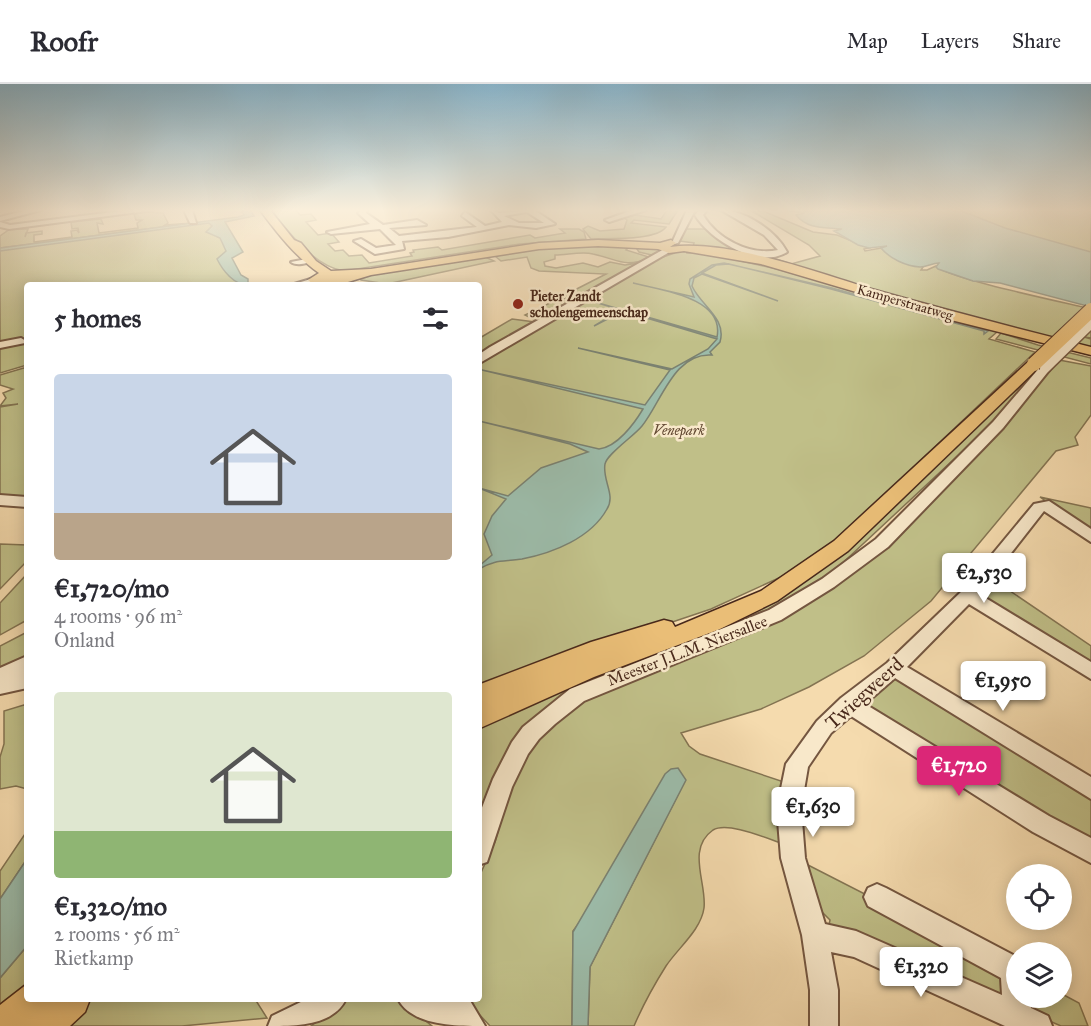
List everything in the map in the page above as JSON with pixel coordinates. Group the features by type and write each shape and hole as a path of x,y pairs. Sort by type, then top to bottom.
{"main road":[{"path":"298,254 330,280"},
{"name":"Kamperstraatweg","path":"330,280 488,254"},
{"name":"Kamperstraatweg","path":"717,254 763,261 956,317 1091,351"},
{"name":"Meester J.L.M. Niersallee","path":"482,716 585,670 712,623 769,596 841,546 1040,366 1091,310"},
{"name":"Meester J.L.M. Niersallee","path":"482,694 600,648 748,599 801,574"},
{"path":"3,1026 31,1002"},
{"path":"43,1026 69,1002"}],"street":[{"path":"482,358 660,254"},
{"name":"Meester J.L.M. Niersallee","path":"482,842 501,786 520,748 531,733 548,718 577,695 775,615 828,584 882,543 998,425 1040,366 1091,323"},
{"path":"0,345 21,341"},
{"path":"0,500 24,506"},
{"name":"Twiegweerd","path":"824,1026 824,990 814,935 794,858 789,808 797,764 824,728 848,704 894,668 968,595 1039,507 1049,506 1091,537"},
{"path":"968,595 1091,672"},
{"path":"0,677 24,665"},
{"path":"894,668 1091,789"},
{"path":"0,686 24,681"},
{"path":"848,704 1041,824 1091,851"},
{"path":"877,897 1014,970 1028,1021"},
{"path":"814,935 856,944 1028,1021"},
{"path":"282,1026 308,1015 328,1002"},
{"path":"417,1002 458,1026"},
{"path":"453,1002 471,1026"}],"green space":[{"path":"0,254 229,254 224,259 243,282 24,282 24,366 0,373"},
{"path":"310,254 362,255 369,263 412,256 411,254 455,254 344,271 333,268"},
{"path":"567,254 555,255 555,259 544,262 545,266 556,268 583,263 598,267 610,262 625,265 647,262 579,298 557,299 606,274 539,271 531,268 527,257 501,261 495,256"},
{"path":"593,254 639,254 652,258 627,263"},
{"name":"Venepark","path":"672,254 702,254 777,269 995,331 997,332 989,339 1035,352 841,536 781,577 711,609 482,686 482,361 497,349 657,259"},
{"path":"722,254 761,254 791,264 820,256 818,254 894,254 923,267 921,270 936,266 961,277 1091,309 1091,338 1084,337 1091,339 1091,348 832,280"},
{"path":"483,256 494,261 396,282 361,280 358,276"},
{"path":"576,300 537,321 525,315 554,301"},
{"path":"512,319 535,322 482,356 482,337"},
{"path":"1001,333 1091,358 1091,364 996,339"},
{"path":"1059,360 1091,366 1091,415 1075,437 1078,445 1056,451 931,601 864,656 809,687 761,709 681,733 689,746 700,754 784,782 784,844 728,828 713,830 705,838 699,856 704,898 702,916 694,931 662,973 634,1026 588,1026 590,967 685,781 573,931 572,1026 490,1026 468,1002 482,1002 482,870 495,842 512,783 528,753 547,730 566,712 596,694 761,627 818,596 1018,411 1041,376"},
{"path":"24,368 24,499 0,497 0,407 18,404 0,406 6,398 3,393 13,389 0,385 0,375"},
{"path":"1030,378 1010,407 834,571 782,604 546,712 482,830 482,725 765,602"},
{"path":"1040,497 1091,508 1091,534"},
{"path":"0,544 24,545 24,564 0,589"},
{"path":"24,577 24,622 0,635 0,603"},
{"path":"991,578 1091,646 1091,667 987,599 981,591"},
{"path":"24,634 24,662 0,674 0,646"},
{"path":"897,677 1091,798 1091,845 861,705"},
{"path":"24,705 24,788 16,786 0,789 4,711"},
{"path":"24,835 24,863 0,899 0,871"},
{"path":"808,865 990,958 1006,985 1006,1002 829,925 830,920 820,910"},
{"path":"24,950 24,994 0,1014 0,978"},
{"path":"1072,999 1079,1003 1088,1026 1061,1026 1022,1009 1072,1008"},
{"path":"84,1002 257,1002 267,1018 182,1026 58,1026"},
{"path":"342,1002 403,1002 432,1026 311,1026"}],"shaded area":[{"path":"223,254 239,254 232,258 241,275 248,279 248,282 237,282 217,259"},
{"path":"888,254 1091,254 1091,307 1000,283 973,281 938,269 936,267 939,263 923,267 894,259"},
{"path":"724,263 728,264 716,265 702,273 778,301 702,274 694,278 692,286 717,319 720,326 720,342 710,352 712,355 699,356 678,370 642,426 607,460 605,476 610,498 607,509 600,519 570,543 546,553 495,562 482,568 482,563 492,555 484,534 492,516 506,499 482,489 508,496 541,468 588,452 570,444 482,422 599,449 618,439 630,428 643,409 482,370 645,405 670,370 578,348 672,369 708,349 717,339 623,311 594,326 621,310 588,300 717,337 717,323 711,313 701,304 659,289 694,297 689,284 690,279 712,265"},
{"path":"741,267 832,288 988,331 984,334 984,331"},
{"path":"678,768 686,780 590,967 588,1026 572,1026 573,932 665,774 671,769"},
{"path":"24,863 24,950 0,978 0,899"}],"place":[{"name":"Pieter Zandt scholengemeenschap","path":"518,304"}]}
